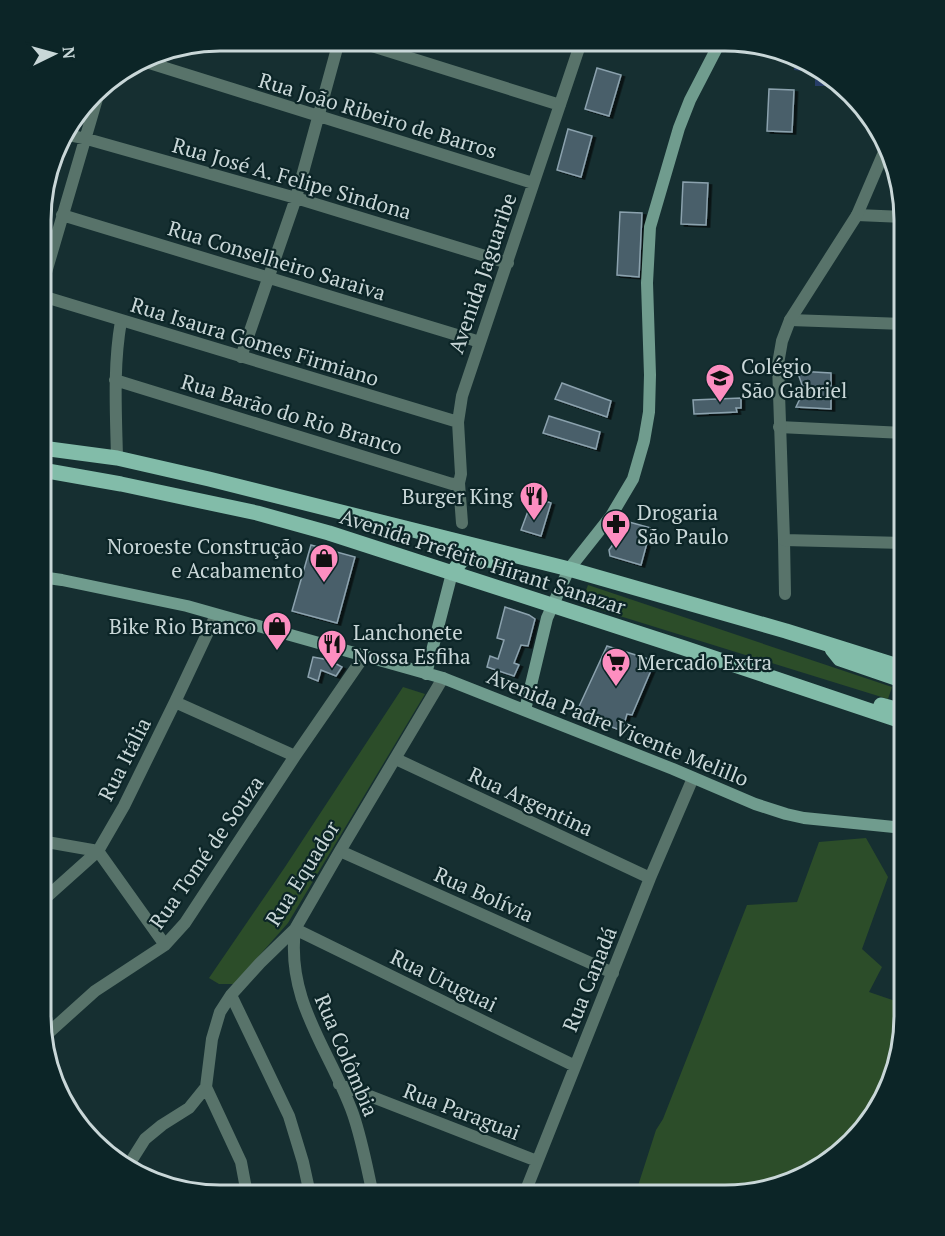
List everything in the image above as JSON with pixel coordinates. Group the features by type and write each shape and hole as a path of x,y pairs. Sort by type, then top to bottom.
{"main road":[{"path":"525,710 552,606 569,569 611,516 633,479 644,441 649,412 647,266 650,227 659,189 679,128 690,100 715,51"},
{"name":"Avenida Prefeito Hirant Sanazar","path":"51,449 117,458 209,479 569,569 894,665"},
{"name":"Avenida Prefeito Hirant Sanazar","path":"51,472 122,484 257,513 329,533 894,719"},
{"path":"426,674 452,573 462,560 466,558 517,564 533,560"},
{"name":"Avenida Padre Vicente Melillo","path":"51,578 187,606 443,678 755,804 786,814 804,818 894,827"},
{"path":"828,645 840,659 894,678"},
{"path":"797,686 819,684 894,708"}],"street":[{"path":"241,357 296,198 336,51"},
{"path":"388,51 560,105"},
{"name":"Avenida Jaguaribe","path":"462,523 458,422 462,396 580,51"},
{"name":"Rua João Ribeiro de Barros","path":"154,64 533,183"},
{"path":"51,254 96,105"},
{"name":"Rua José A. Felipe Sindona","path":"73,136 296,198 508,263"},
{"path":"785,594 778,357 789,320 857,215 882,157"},
{"name":"Rua Conselheiro Saraiva","path":"62,215 480,342"},
{"path":"857,215 894,217"},
{"name":"Rua Isaura Gomes Firmiano","path":"51,299 458,422"},
{"path":"789,320 894,324"},
{"path":"117,458 115,380 116,352 121,321"},
{"name":"Rua Barão do Rio Branco","path":"115,380 452,484 459,483"},
{"path":"779,427 894,433"},
{"path":"784,540 894,543"},
{"name":"Rua Itália","path":"51,893 98,851 124,806 216,615"},
{"name":"Rua Tomé de Souza","path":"52,1030 95,990 165,945 185,923 364,656"},
{"name":"Rua Equador","path":"206,1087 212,1039 220,1012 231,995 295,929 443,678"},
{"path":"175,702 295,756"},
{"name":"Rua Argentina","path":"396,759 650,878"},
{"name":"Rua Canadá","path":"528,1185 650,878 693,778"},
{"path":"51,843 98,851 165,945"},
{"name":"Rua Bolívia","path":"340,851 613,974"},
{"name":"Rua Uruguai","path":"295,929 575,1066"},
{"name":"Rua Colômbia","path":"295,929 293,945 298,986 306,1013 352,1113 371,1185"},
{"path":"231,995 289,1116 308,1185"},
{"name":"Rua Paraguai","path":"339,1084 537,1161"},
{"path":"132,1160 145,1139 189,1108 206,1087 241,1162 245,1185"}],"green space":[{"path":"588,585 892,687 888,699 581,604"},
{"path":"403,687 425,694 288,923 234,984 219,984 209,978 285,867"},
{"path":"866,838 888,877 862,949 882,967 869,992 894,1001 891,1049 877,1091 866,1110 837,1143 800,1168 780,1176 736,1185 638,1185 656,1130 663,1119 747,905 797,902 819,842"}],"water":[{"path":"815,77 828,86 815,86"}],"building":[{"path":"597,68 621,75 609,116 585,109"},
{"path":"769,89 794,90 792,132 767,131"},
{"path":"568,129 592,136 581,177 557,170"},
{"path":"683,182 708,183 706,225 681,224"},
{"path":"620,212 642,213 639,277 617,275"},
{"path":"797,371 831,373 831,409 796,407 804,390"},
{"path":"562,383 611,401 607,417 555,399"},
{"name":"Colégio São Gabriel","path":"741,398 741,408 736,408 737,412 694,414 693,400"},
{"path":"549,416 600,432 596,449 543,433"},
{"name":"Burger King","path":"534,495 551,503 541,536 521,530"},
{"path":"629,522 651,528 641,565 610,556 609,550"},
{"name":"Noroeste Construção e Acabamento","path":"311,545 355,557 337,623 292,611"},
{"path":"505,607 535,619 528,646 521,645 514,663 519,665 514,676 487,667 490,656 498,659 504,640 497,638"},
{"name":"Mercado Extra","path":"607,646 655,661 632,715 627,714 622,731 576,713"},
{"path":"313,657 329,660 342,667 336,676 321,670 318,681 308,677"}],"place":[{"name":"Colégio São Gabriel","path":"720,404"},
{"name":"Burger King","path":"534,522"},
{"name":"Drogaria São Paulo","path":"616,550"},
{"name":"Noroeste Construção e Acabamento","path":"324,584"},
{"name":"Bike Rio Branco","path":"277,652"},
{"name":"Lanchonete Nossa Esfiha","path":"332,670"},
{"name":"Mercado Extra","path":"616,688"}]}
